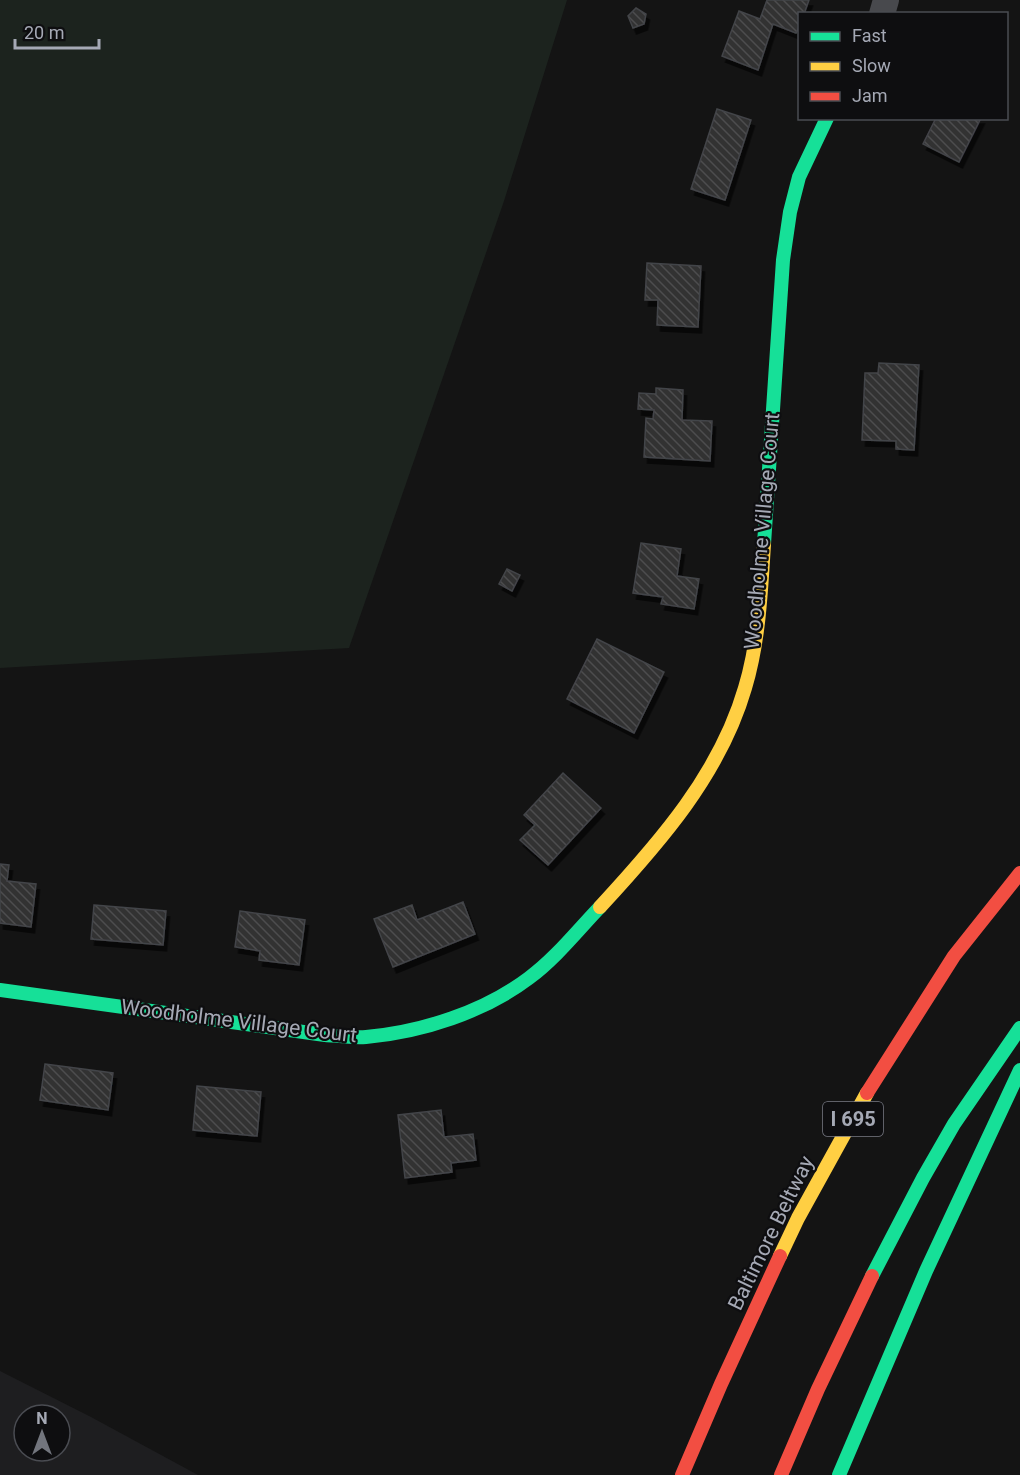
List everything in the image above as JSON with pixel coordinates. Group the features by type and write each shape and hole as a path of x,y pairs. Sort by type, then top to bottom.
{"main road":[{"name":"Woodholme Village Court","path":"0,990 313,1034 364,1038 402,1033 438,1024 480,1007 521,984 563,948 655,848 685,808 710,770 730,729 745,689 754,649 761,596 783,260 790,212 799,177 826,120"},
{"name":"Baltimore Beltway","path":"682,1475 720,1384 798,1218 871,1086 954,957 1020,873"},
{"path":"782,1475 802,1425 881,1258 947,1137 1020,1028"},
{"path":"839,1475 927,1268 987,1136 1020,1070"},
{"path":"668,1475 720,1384"}],"shaded area":[{"path":"0,0 567,0 504,201 349,648 0,668"},
{"path":"0,1371 63,1403 12,1403 12,1463 72,1463 72,1407 198,1475 0,1475"}],"building":[{"path":"767,0 809,0 805,12 798,12 796,33 773,24 758,70 722,56 739,11 760,19"},
{"path":"636,8 646,14 644,24 633,28 628,16"},
{"path":"717,109 751,120 725,200 691,189"},
{"path":"935,120 980,120 959,162 923,144"},
{"path":"647,263 701,266 698,327 657,325 658,300 645,300"},
{"path":"879,363 919,365 914,450 896,449 896,441 862,440 865,373 878,373"},
{"path":"656,388 683,390 682,420 712,421 710,461 644,457 646,418 653,419 654,410 638,409 639,393 656,394"},
{"path":"641,543 681,549 677,576 699,579 694,609 661,604 663,597 633,593"},
{"path":"507,569 520,575 512,591 499,584"},
{"path":"597,639 664,672 634,733 567,699"},
{"path":"563,773 601,808 548,865 520,840 535,825 524,815"},
{"path":"0,864 9,865 7,881 36,884 31,927 0,923"},
{"path":"463,902 475,934 393,967 374,919 412,905 417,920"},
{"path":"94,905 166,911 163,945 91,939"},
{"path":"240,911 305,920 299,965 259,960 260,951 235,947"},
{"path":"45,1064 113,1073 108,1110 40,1100"},
{"path":"197,1086 261,1092 257,1136 193,1130"},
{"path":"441,1110 444,1137 473,1134 476,1160 451,1163 452,1172 405,1178 398,1115"}],"traffic: fast":[{"path":"764,544 783,260 790,212 799,177 826,120"},
{"path":"0,990 325,1035 361,1037 387,1034 452,1018 511,990 548,962 600,907"},
{"path":"872,1276 954,1124 1020,1028"},
{"path":"839,1475 926,1271 1020,1070"}],"traffic: slow":[{"path":"600,907 666,832 686,805 704,778 734,719 750,671 759,617 764,544"},
{"path":"780,1256 798,1218 867,1093"}],"traffic: jam":[{"path":"867,1093 954,956 1020,873"},
{"path":"682,1475 780,1256"},
{"path":"781,1475 818,1389 872,1276"}]}
